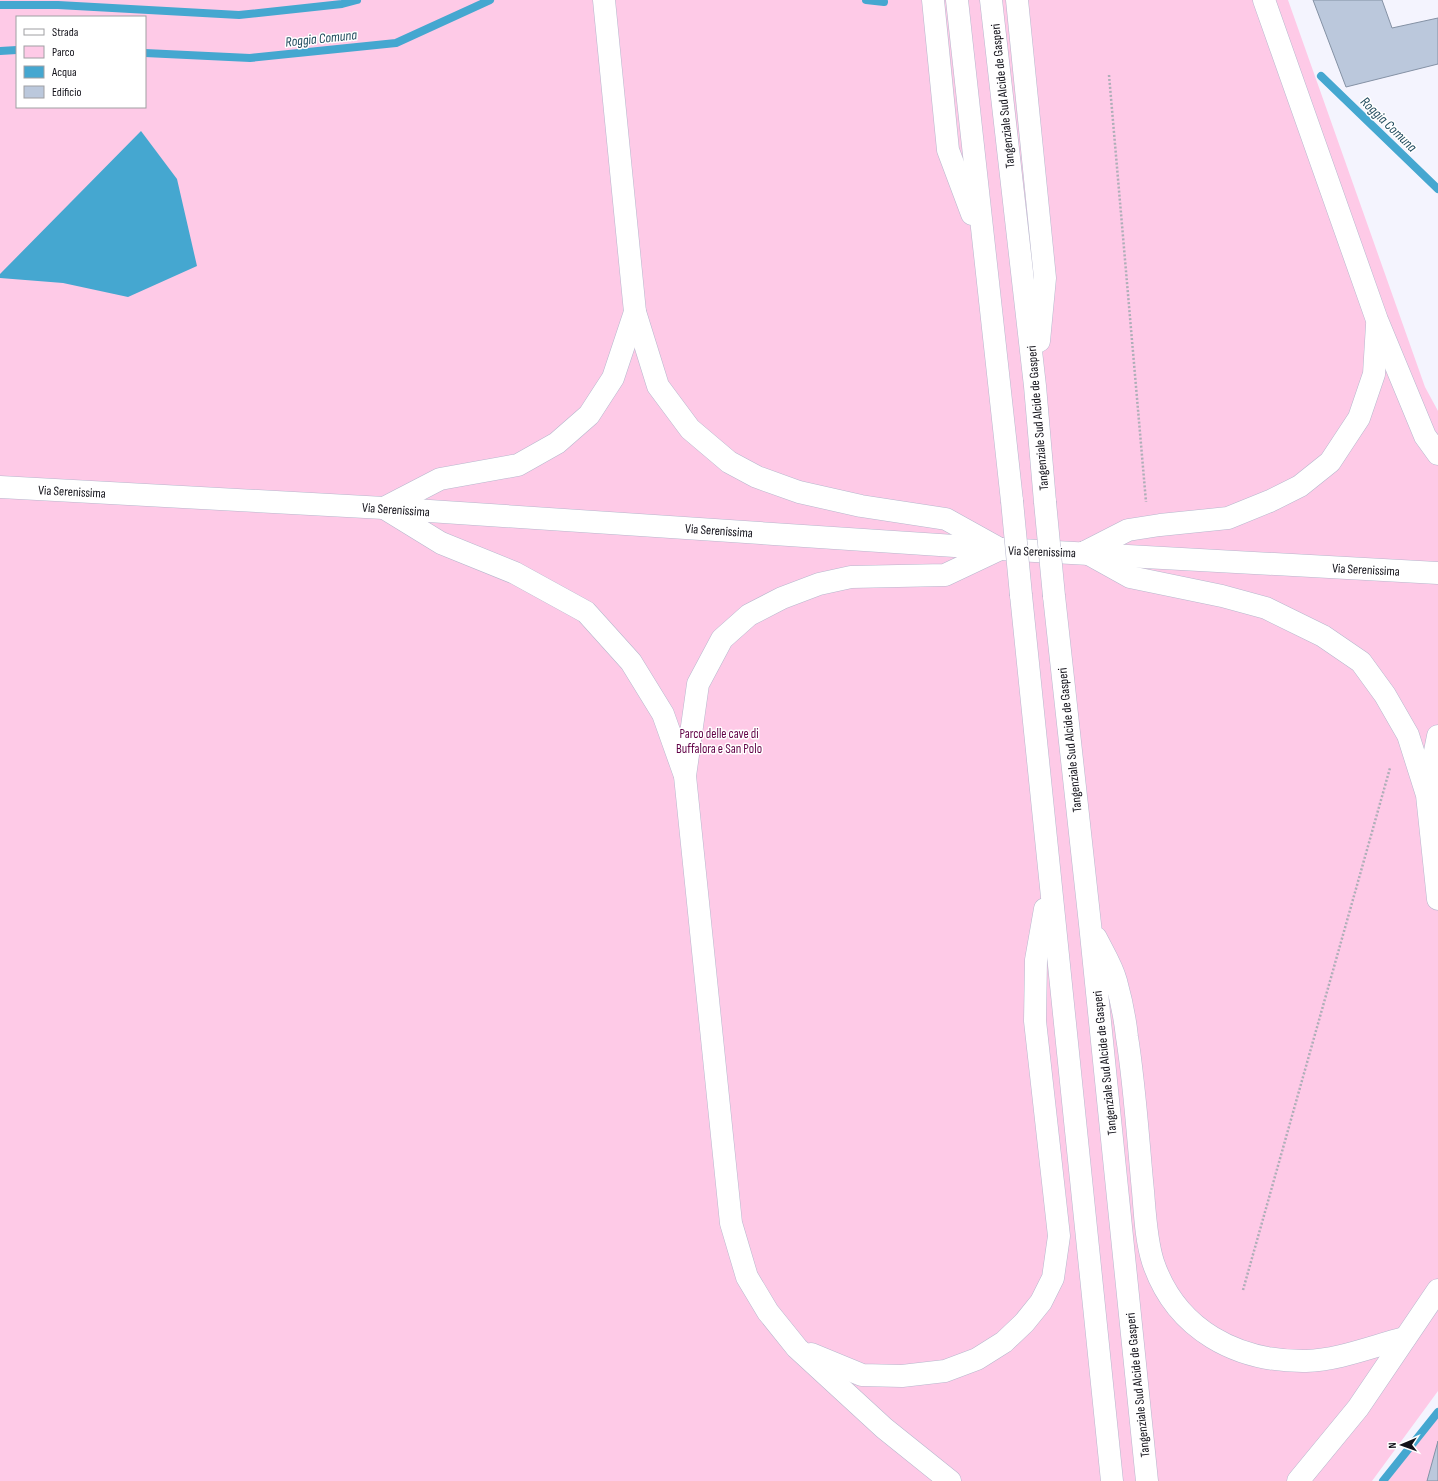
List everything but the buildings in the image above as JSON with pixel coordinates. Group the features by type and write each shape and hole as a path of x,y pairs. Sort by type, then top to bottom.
{"main road":[{"path":"604,0 635,312 658,386 690,430 729,462 757,477 799,492 861,506 946,519 1000,549"},
{"path":"933,0 948,150 984,244"},
{"path":"957,0 1012,501 1112,1481"},
{"name":"Tangenziale Sud Alcide de Gasperi","path":"991,0 1035,386 1054,596 1090,924 1147,1481"},
{"path":"1017,0 1045,278 1035,386"},
{"path":"1264,0 1377,320 1425,436 1438,454"},
{"path":"384,508 440,479 518,465 557,443 589,415 613,378 635,312"},
{"path":"1085,552 1128,530 1228,518 1270,502 1300,486 1330,462 1359,418 1374,374 1377,320"},
{"name":"Via Serenissima","path":"0,487 384,508 1000,549 1085,552 1438,573"},
{"path":"384,508 442,543 515,573 586,612 631,662 662,714 685,776"},
{"path":"950,1481 884,1428 797,1348 768,1312 747,1277 731,1223 685,776 698,684 722,639 749,614 782,598 819,584 851,577 945,576 1000,549"},
{"path":"1085,552 1130,577 1222,596 1266,608 1323,636 1361,662 1385,695 1408,735 1427,795 1438,899"},
{"path":"1427,795 1438,736"},
{"path":"797,1348 862,1375 902,1376 945,1371 976,1359 1004,1342 1024,1323 1041,1302 1053,1278 1060,1236 1035,1021 1036,960 1050,884"},
{"path":"1090,924 1116,980 1128,1037 1146,1228 1153,1261 1164,1288 1184,1316 1214,1339 1242,1352 1273,1359 1307,1361 1338,1356 1404,1338"},
{"path":"1298,1481 1358,1408 1404,1338 1438,1290"}],"path":[{"path":"1109,75 1148,527"},
{"path":"1242,1290 1392,763"}],"green space":[{"name":"Parco delle cave di Buffalora e San Polo","path":"0,0 1288,0 1425,387 1438,411 1438,1391 1372,1481 0,1481"},
{"path":"1438,1411 1438,1481 1388,1481"}],"water":[{"path":"141,131 177,179 197,266 128,297 63,283 0,278 0,274"}],"waterway":[{"path":"0,5 58,5 239,15 342,4 357,0"},
{"name":"Roggia Comuna","path":"146,53 250,58 396,43 490,0"},
{"name":"Roggia Comuna","path":"866,0 884,2"},
{"name":"Roggia Comuna","path":"0,51 16,50"},
{"name":"Roggia Comuna","path":"1321,76 1438,189"},
{"name":"Roggia Comuna","path":"1383,1481 1438,1412"}]}
